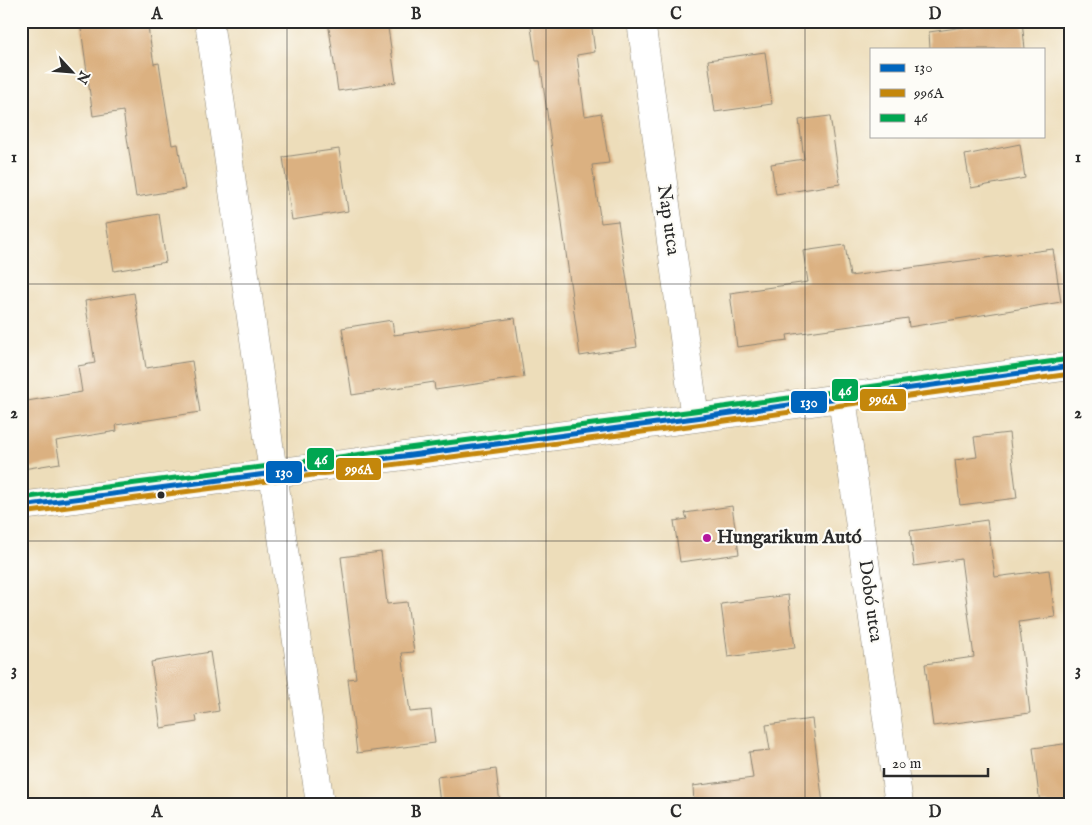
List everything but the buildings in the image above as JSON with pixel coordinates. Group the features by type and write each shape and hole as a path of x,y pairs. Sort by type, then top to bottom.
{"street":[{"path":"209,21 320,804"},
{"name":"Nap utca","path":"641,21 695,418"},
{"path":"21,506 695,418 1071,366"},
{"name":"Dobó utca","path":"842,398 899,804"}],"transit line":[{"name":"46","path":"21,498 694,411 1070,359"},
{"name":"130","path":"21,506 695,418 1071,366"},
{"name":"996A","path":"22,513 1071,374"}],"place":[{"name":"Hungarikum Autó","path":"707,538"}]}
